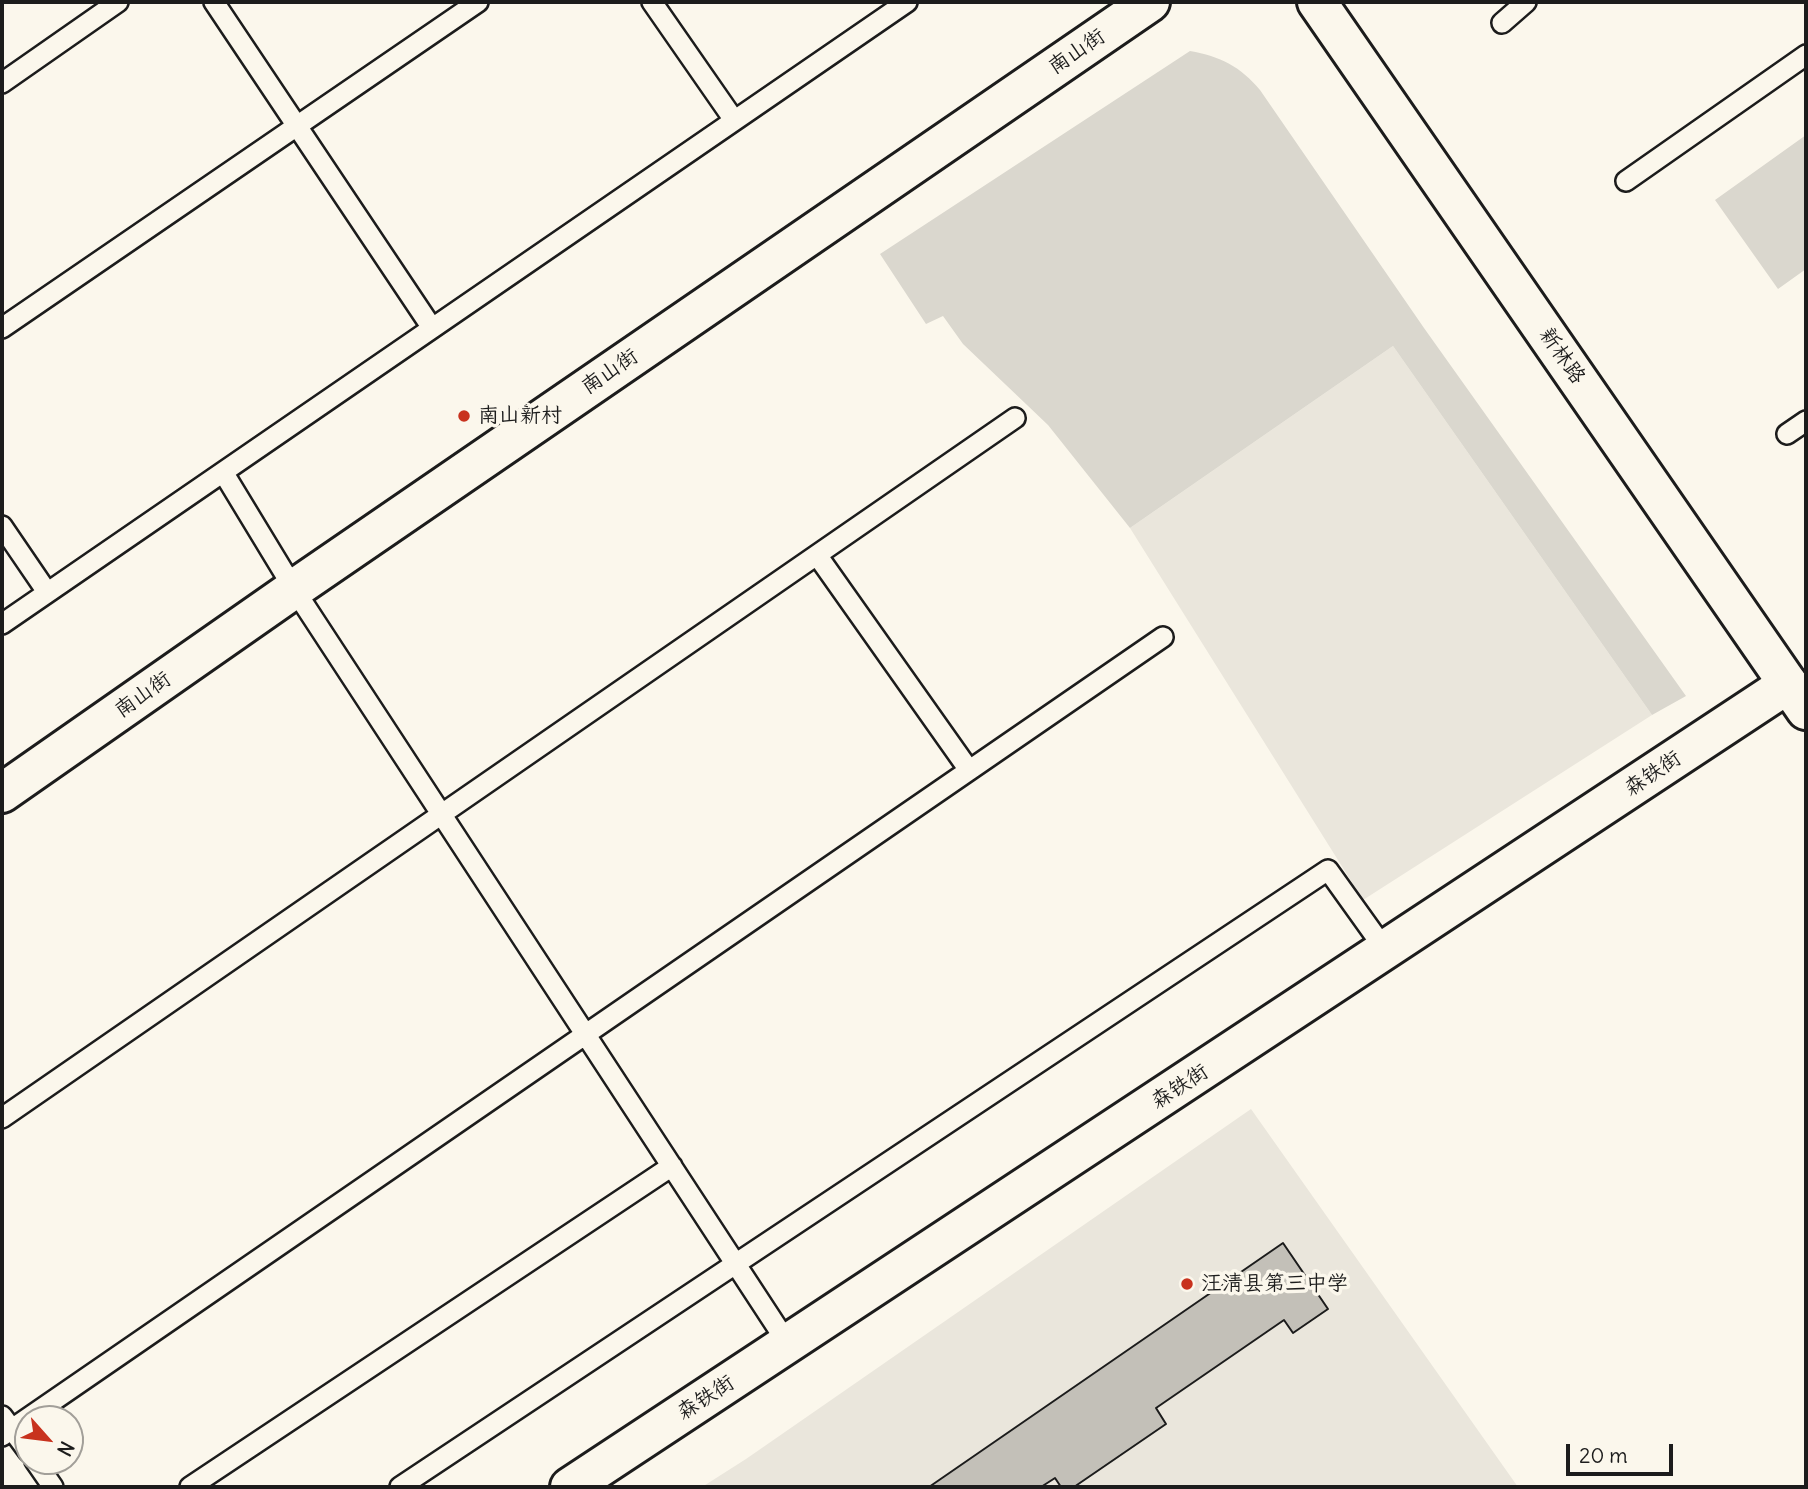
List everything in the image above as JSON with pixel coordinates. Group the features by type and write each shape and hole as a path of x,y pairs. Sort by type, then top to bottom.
{"main road":[{"name":"南山街","path":"2,793 294,589 1150,2"},
{"name":"新林路","path":"1317,2 1797,697"},
{"name":"森铁街","path":"570,1487 1386,951 1797,697"}],"lane":[{"path":"2,83 118,2"},
{"path":"214,2 432,328"},
{"path":"2,328 478,2"},
{"path":"652,2 734,120"},
{"path":"2,624 907,2"},
{"path":"1502,23 1526,2"},
{"path":"1626,181 1806,55"},
{"path":"2,1118 1015,418"},
{"path":"1787,433 1806,421"},
{"path":"223,472 294,589 788,1344"},
{"path":"2,526 47,592"},
{"path":"817,555 969,770"},
{"path":"5,1427 585,1034 1163,637"},
{"path":"400,1487 1328,870 1386,951"},
{"path":"190,1487 672,1166"}],"shaded area":[{"path":"1190,51 1229,64 1260,90 1424,328 1686,696 1652,715 1393,346 1130,528 1048,425 963,344 943,316 926,324 880,254"},
{"path":"1806,135 1806,269 1778,289 1715,200"},
{"path":"1393,346 1652,715 1363,900 1130,528"},
{"name":"汪清县第三中学","path":"1251,1109 1518,1487 702,1487 746,1459"}],"building":[{"path":"1283,1243 1328,1309 1293,1333 1284,1320 1156,1408 1166,1424 1074,1487 1061,1487 1055,1478 1041,1487 929,1487"}],"place":[{"name":"南山新村","path":"464,416"},
{"name":"汪清县第三中学","path":"1187,1284"}]}
